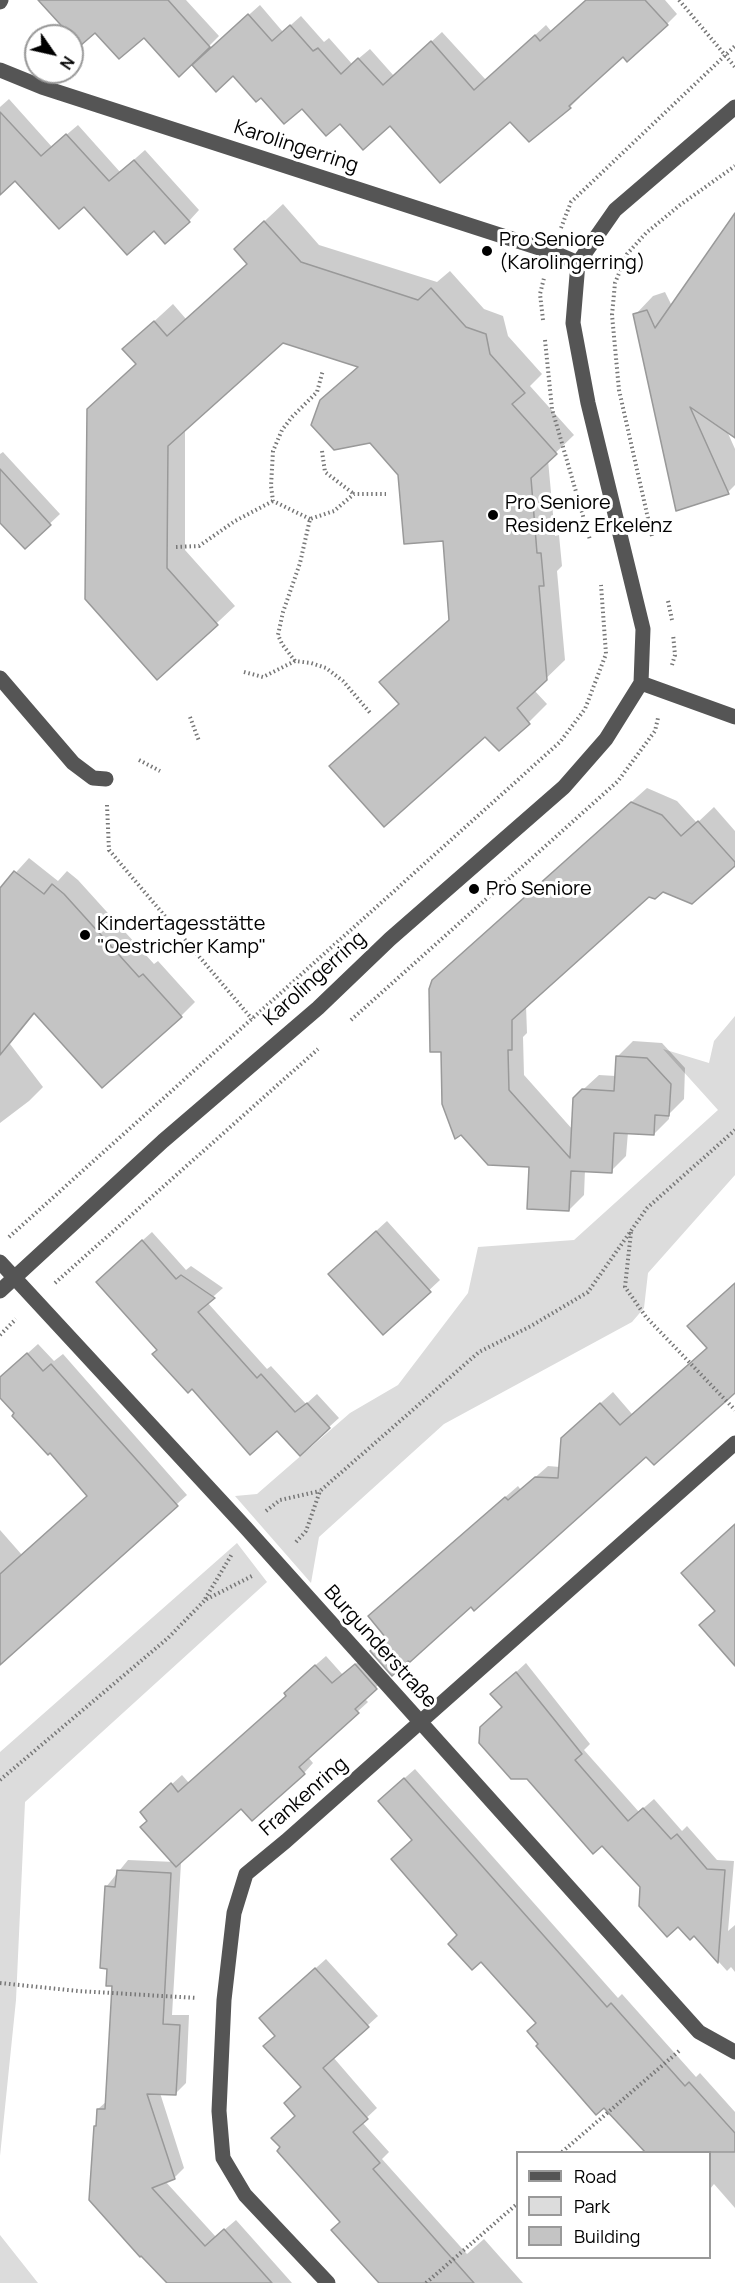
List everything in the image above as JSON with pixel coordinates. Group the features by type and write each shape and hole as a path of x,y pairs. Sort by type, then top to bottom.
{"street":[{"name":"Karolingerring","path":"0,70 54,90 552,252 578,263 573,323 588,403 643,629 641,683 606,739 564,787 390,939 318,1008 163,1141 0,1291"},
{"path":"578,263 615,210 735,107"},
{"path":"0,678 73,763 93,778 106,779"},
{"path":"641,683 735,717"},
{"name":"Burgunderstraße","path":"0,1262 699,2032 735,2052"},
{"name":"Frankenring","path":"328,2283 245,2195 223,2158 219,2111 224,2000 234,1913 246,1874 732,1452"}],"path":[{"path":"679,0 735,67"},
{"path":"591,544 552,409 540,294 552,252 570,202 735,46"},
{"path":"652,538 620,390 612,315 615,283 627,254 646,233 680,205 735,166"},
{"path":"273,501 271,486 273,451 282,430 317,392 323,370"},
{"path":"322,451 325,472 354,494 386,494"},
{"path":"273,501 310,519 334,511 354,494"},
{"path":"176,548 199,546 235,521 273,501"},
{"path":"295,661 278,635 283,612 306,543 310,519"},
{"path":"9,1238 560,742 585,709 606,654 600,577"},
{"path":"344,1026 618,780 655,731 675,655 672,615 666,594"},
{"path":"244,672 263,677 295,661 311,663 326,668 343,681 371,714"},
{"path":"190,717 199,741"},
{"path":"139,760 160,771"},
{"path":"106,779 109,850 252,1019"},
{"path":"0,1335 35,1301 326,1041"},
{"path":"0,1780 168,1638 205,1600 276,1564 306,1531 320,1491 479,1352 531,1326 588,1292 647,1208 735,1130"},
{"path":"631,1229 625,1287 645,1317 735,1410"},
{"path":"0,1983 78,1991 224,2000"},
{"path":"563,2151 670,2060 699,2032"},
{"path":"426,2283 516,2204"}],"green space":[{"path":"735,1016 735,1175 648,1273 644,1308 632,1322 444,1424 319,1537 311,1583 235,1496 257,1494 350,1413 398,1385 468,1293 478,1247 574,1240 718,1110 663,1049 709,1063 714,1041"},
{"path":"237,1543 267,1582 25,1802 16,2000 0,2156 0,1752"},
{"path":"0,2235 38,2283 0,2283"}],"building":[{"path":"38,0 168,0 210,47 179,77 144,38 119,59 95,33 84,43 84,24 60,24"},
{"path":"586,0 645,0 668,25 627,62 623,57 569,106 571,108 529,142 510,122 440,183 390,126 363,150 340,124 326,136 302,109 284,124 261,98 256,102 233,76 216,92 192,65 248,14 272,41 290,25 313,51 318,48 341,74 358,58 383,85 431,41 474,90 535,35 540,41"},
{"path":"0,112 41,156 66,134 109,181 134,160 190,222 165,244 154,231 127,255 84,207 59,229 15,181 0,195"},
{"path":"735,213 735,438 690,407 729,494 676,511 633,314 647,310 655,328"},
{"name":"Pro Seniore Residenz Erkelenz","path":"264,221 301,262 418,300 431,288 466,327 486,334 490,354 525,393 512,404 557,454 531,478 537,553 541,553 544,586 539,586 547,680 517,708 530,724 499,751 485,737 384,827 329,766 399,704 379,682 449,620 443,541 404,544 398,475 370,443 334,450 311,425 320,400 358,367 283,343 168,446 167,568 218,625 157,680 85,599 87,409 136,364 122,349 154,321 167,336 247,264 234,249"},
{"path":"0,469 51,525 25,549 0,523"},
{"path":"631,802 662,815 681,836 698,821 735,862 735,866 692,904 663,892 655,899 649,897 512,1020 512,1050 508,1050 509,1090 570,1158 573,1098 582,1089 614,1091 616,1056 647,1058 671,1084 669,1116 655,1115 654,1135 614,1133 612,1173 571,1171 569,1211 527,1209 529,1167 488,1165 461,1135 455,1139 442,1104 441,1052 430,1052 429,989 432,980"},
{"path":"14,871 44,894 52,884 64,894 139,977 143,974 182,1017 102,1088 34,1013 0,1055 0,888"},
{"path":"376,1231 431,1292 383,1335 328,1274"},
{"path":"142,1240 176,1279 181,1275 215,1298 198,1312 257,1378 261,1374 295,1412 307,1403 330,1428 300,1456 277,1431 250,1455 192,1389 188,1393 152,1354 157,1350 96,1282"},
{"path":"735,1283 735,1393 654,1465 646,1457 474,1611 471,1607 392,1676 370,1651 386,1638 368,1616 505,1497 508,1500 535,1477 558,1478 561,1438 600,1403 620,1425 707,1348 687,1326"},
{"path":"27,1353 43,1371 51,1364 178,1506 0,1665 0,1574 87,1496 50,1453 48,1455 12,1416 14,1413 0,1398 0,1377"},
{"path":"735,1524 735,1666 699,1625 715,1611 681,1573"},
{"path":"355,1664 377,1689 355,1709 359,1713 299,1767 305,1774 252,1821 241,1809 176,1867 140,1827 147,1821 140,1812 171,1783 178,1792 286,1696 284,1693 315,1665 332,1683"},
{"path":"516,1672 582,1754 575,1760 628,1821 643,1808 671,1839 677,1834 707,1869 725,1870 718,1963 694,1936 690,1940 678,1927 667,1937 639,1906 640,1887 602,1846 593,1854 527,1779 511,1779 479,1743 480,1727 502,1707 490,1694"},
{"path":"404,1778 607,2007 611,2003 685,2086 689,2082 735,2133 735,2152 644,2151 604,2108 596,2115 536,2046 538,2044 527,2031 536,2023 481,1962 472,1970 448,1944 457,1935 391,1859 412,1840 378,1801"},
{"path":"117,1870 171,1873 163,2024 180,2025 176,2095 147,2094 175,2179 152,2188 205,2246 224,2229 272,2283 167,2283 140,2257 89,2200 94,2126 96,2126 97,2109 105,2109 112,1986 106,1986 107,1969 100,1968 105,1886 115,1887"},
{"path":"315,1968 369,2027 323,2068 368,2119 353,2132 380,2163 373,2169 474,2283 379,2283 331,2230 340,2222 277,2151 280,2147 271,2138 295,2116 284,2103 301,2087 263,2046 275,2036 259,2018"}],"place":[{"name":"Pro Seniore (Karolingerring)","path":"487,251"},
{"name":"Pro Seniore Residenz Erkelenz","path":"493,515"},
{"name":"Pro Seniore","path":"474,889"},
{"name":"Kindertagesstätte \"Oestricher Kamp\"","path":"85,935"}]}
